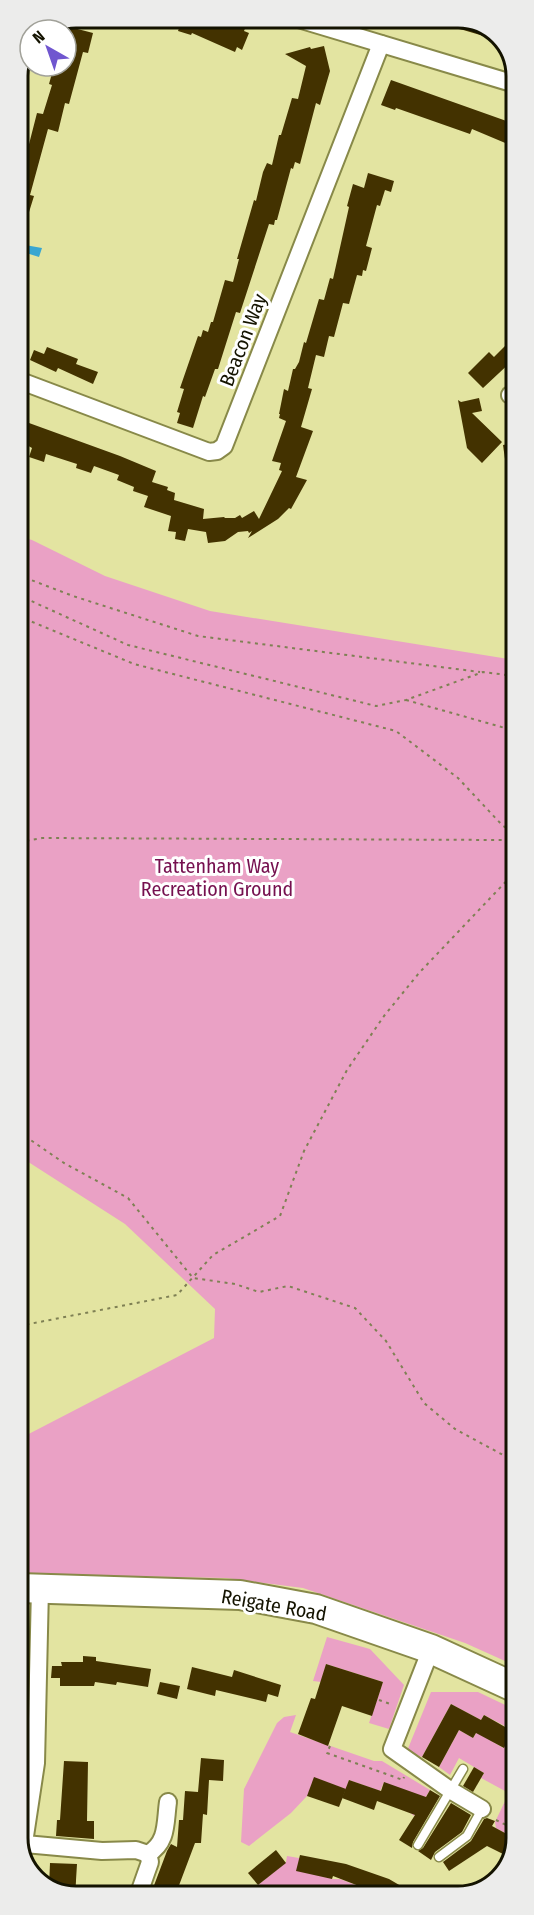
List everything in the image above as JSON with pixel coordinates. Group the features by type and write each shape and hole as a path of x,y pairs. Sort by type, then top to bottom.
{"highway":[{"name":"Reigate Road","path":"30,1588 240,1595 316,1609 431,1649 506,1683"}],"street":[{"path":"330,29 506,81"},
{"name":"Beacon Way","path":"28,384 209,453 224,446 381,44"},
{"path":"28,1817 36,1763 30,1588"},
{"path":"431,1649 392,1749 450,1790 482,1809"},
{"path":"148,1854 156,1849 163,1840 168,1802"},
{"path":"30,1850 136,1850 148,1854"},
{"path":"142,1886 150,1862 148,1854"}],"lane":[{"path":"418,1845 463,1769"},
{"path":"439,1857 467,1836 482,1809"}],"path":[{"path":"28,579 73,596 198,636 506,675"},
{"path":"28,600 128,645 376,706 406,700 483,672"},
{"path":"28,620 134,664 396,731 458,778 506,828"},
{"path":"406,700 506,728"},
{"path":"28,840 42,838 506,840"},
{"path":"28,1324 177,1295 213,1255 280,1216 304,1151 347,1070 371,1034 418,973 506,881"},
{"path":"28,1138 64,1163 128,1198 193,1278 235,1284 259,1292 288,1286 355,1308 386,1341 424,1403 455,1429 506,1457"},
{"path":"379,1700 388,1703"},
{"path":"330,1746 327,1753 403,1780 413,1763"},
{"path":"496,1820 506,1825"}],"green space":[{"name":"Tattenham Way Recreation Ground","path":"28,539 105,576 210,611 506,659 506,1661 465,1643 303,1588 226,1578 28,1574 28,1434 214,1338 215,1309 125,1224 28,1162"},
{"path":"327,1637 370,1649 404,1685 389,1729 369,1723 383,1682 326,1664 321,1682 313,1681"},
{"path":"431,1692 478,1692 506,1705 506,1727 484,1715 481,1720 451,1704 422,1757 407,1751"},
{"path":"296,1715 290,1732 374,1761 382,1761 430,1790 414,1816 384,1782 380,1791 349,1780 346,1789 307,1796 291,1813 249,1846 241,1842 244,1789 277,1723 284,1717"},
{"path":"459,1730 473,1738 477,1732 503,1748 506,1744 506,1794 505,1791 481,1778 484,1773 459,1758 450,1775 439,1767"},
{"path":"506,1799 506,1834 496,1828 495,1822"},
{"path":"287,1856 299,1858 332,1879 340,1879 359,1886 257,1886 286,1862"}],"water":[{"path":"28,246 42,248 39,257 28,254"}],"building":[{"path":"179,28 245,28 244,31 249,33 242,50 237,47 235,52 192,33 191,35 178,31"},
{"path":"78,29 93,33 88,53 83,52 78,71"},
{"path":"460,29 467,29 481,35"},
{"path":"324,46 330,71 320,105 316,103 300,164 295,162 293,169 291,168 277,220 274,225 269,224 240,313 236,312 218,369 215,369 205,397 203,396 193,428 177,423 180,413 177,412 184,389 180,388 198,336 201,337 203,330 208,332 213,322 225,280 233,282 239,259 237,259 263,172 267,163 272,165 279,135 281,135 292,98 298,99 306,66 285,54 310,47 311,49"},
{"path":"51,78 76,78 69,104 65,103 58,132 48,129 30,195 34,196 28,215 28,148 37,113 43,114 52,85 49,84"},
{"path":"391,80 506,121 506,143 472,129 470,134 381,105"},
{"path":"368,173 394,181 391,192 385,190 380,206 377,205 366,246 372,248 366,271 363,270 362,276 357,275 349,304 343,303 334,337 329,336 324,357 316,355 308,388 312,389 301,427 313,431 296,477 307,480 291,509 289,508 278,519 248,538 252,531 238,532 225,541 208,543 206,532 188,529 185,541 175,539 176,532 168,531 171,516 144,507 148,496 133,491 134,487 117,480 119,475 94,466 91,473 76,468 77,464 46,454 44,462 29,457 32,448 28,446 28,423 156,471 152,482 168,487 167,490 175,493 174,500 204,509 203,519 235,518 240,515 242,518 254,511 259,519 282,471 279,470 281,463 272,461 286,421 279,418 284,389 288,391 293,369 299,362 319,299 324,300 330,278 333,279 353,184 364,188"},
{"path":"506,345 506,366 483,388 468,373 489,352 494,357"},
{"path":"47,347 78,359 76,364 98,372 93,384 58,368 56,372 30,360 34,350 44,354"},
{"path":"479,398 482,411 472,413 502,442 482,463 467,448 458,400 461,402"},
{"path":"506,444 505,459 503,445"},
{"path":"83,1656 96,1657 96,1661 151,1669 148,1687 117,1682 116,1685 95,1682 94,1686 60,1686 60,1678 51,1678 52,1666 62,1666 61,1662 83,1662"},
{"path":"326,1664 383,1682 372,1716 342,1706 328,1746 298,1734 311,1698 315,1699"},
{"path":"192,1667 232,1677 234,1670 281,1685 278,1697 268,1694 266,1702 216,1690 215,1696 187,1689"},
{"path":"160,1682 180,1686 177,1699 157,1694"},
{"path":"451,1704 481,1720 484,1715 506,1727 504,1748 476,1733 473,1738 459,1730 439,1767 422,1757"},
{"path":"201,1758 224,1760 223,1781 209,1780 207,1815 203,1814 201,1843 195,1843 179,1886 154,1886 171,1844 177,1847 179,1820 183,1820 185,1791 198,1792"},
{"path":"64,1761 88,1762 87,1821 94,1821 94,1839 56,1836 57,1820 60,1820"},
{"path":"474,1767 484,1773 473,1792 463,1786"},
{"path":"314,1777 346,1789 339,1807 307,1796"},
{"path":"349,1780 381,1791 384,1782 426,1797 430,1790 440,1796 413,1842 412,1848 399,1840 415,1815 377,1801 374,1810 342,1798"},
{"path":"451,1803 471,1815 462,1832 435,1852 431,1860 418,1851 423,1848"},
{"path":"484,1819 495,1821 492,1826 506,1834 503,1854 487,1846 449,1871 443,1862 471,1841"},
{"path":"276,1850 286,1863 258,1885 248,1873"},
{"path":"300,1855 346,1864 389,1879 401,1886 359,1886 333,1876 332,1879 296,1871"},
{"path":"50,1863 77,1864 76,1886 67,1886 49,1878"}]}
